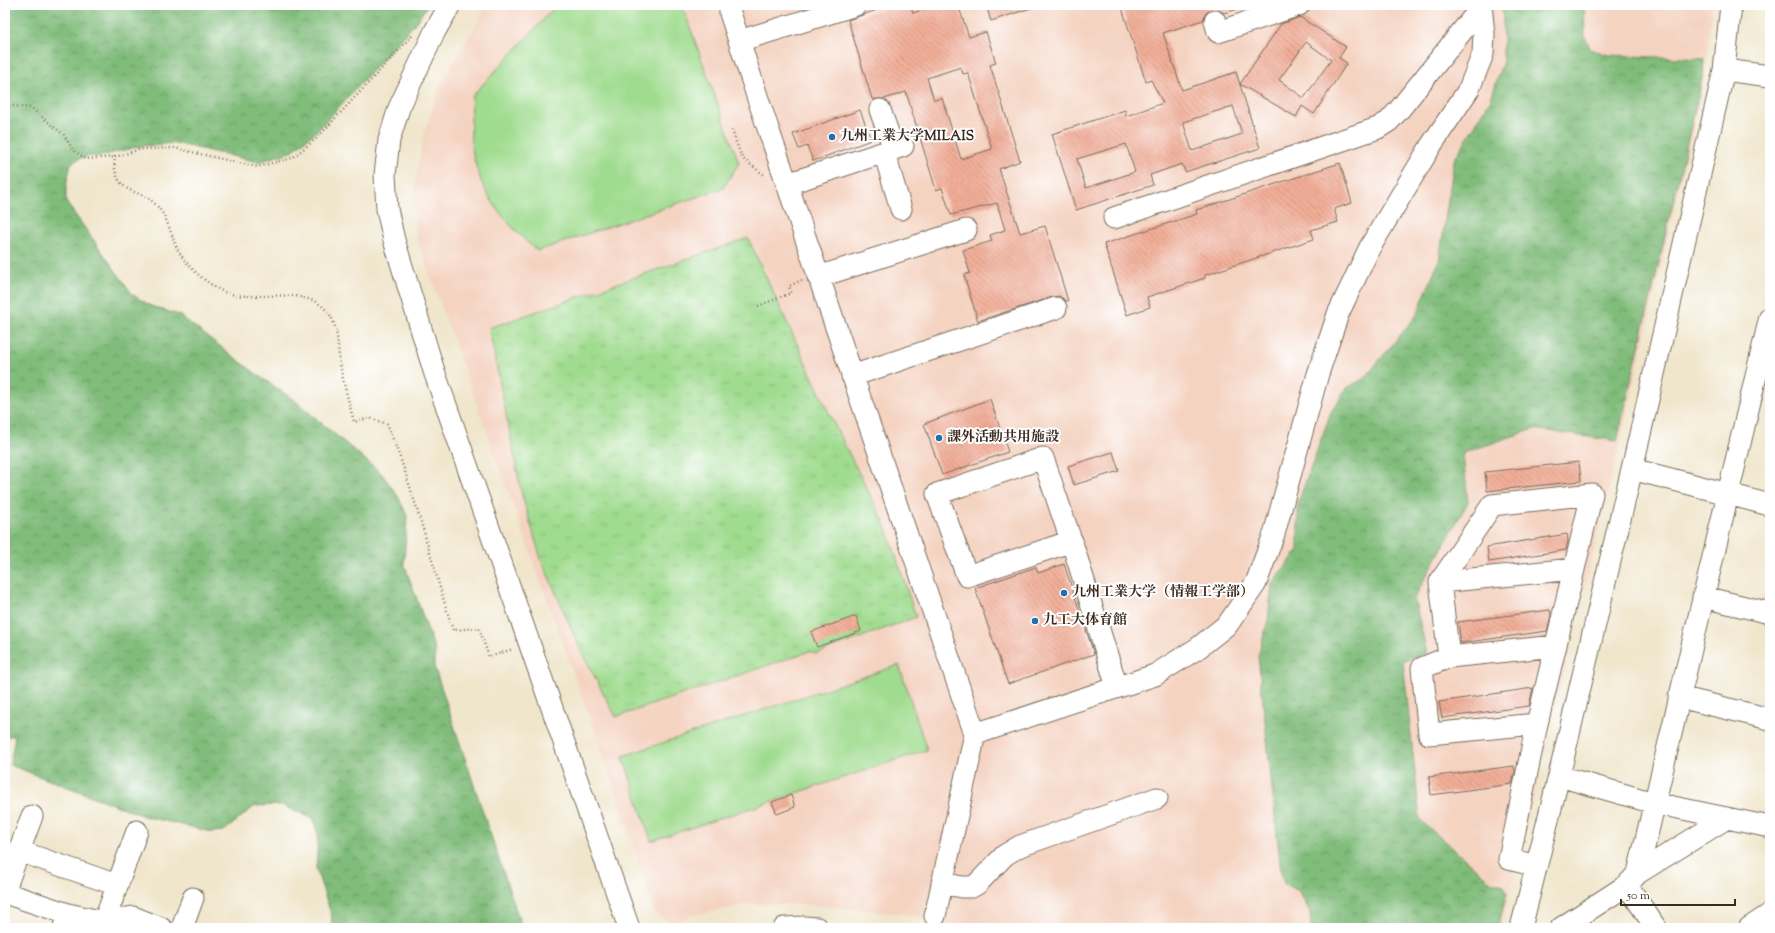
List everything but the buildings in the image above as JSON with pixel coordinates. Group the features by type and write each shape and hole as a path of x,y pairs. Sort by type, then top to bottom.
{"street":[{"path":"450,5 435,31 399,108 389,140 385,175 388,209 394,240 434,371 629,928"},
{"path":"730,5 730,13 818,277 896,509 975,734 935,916"},
{"path":"739,40 856,5"},
{"path":"1215,21 1218,32 1299,5"},
{"path":"1114,218 1378,128 1389,121 1399,110 1475,15 1481,5"},
{"path":"975,734 1155,675 1198,648 1228,624 1256,583 1274,534 1318,374 1338,314 1370,247 1432,144 1470,89 1483,54 1484,34 1481,5"},
{"path":"1521,928 1559,776 1632,469 1724,70 1731,5"},
{"path":"1447,50 1456,46 1468,46 1477,54 1480,62"},
{"path":"1724,70 1770,76"},
{"path":"880,110 893,149 901,209"},
{"path":"787,184 893,149"},
{"path":"818,277 966,230"},
{"path":"852,376 1056,308"},
{"path":"1656,928 1632,879 1654,803 1770,317"},
{"path":"1072,541 967,576 937,494 1043,458 1072,541 1117,687"},
{"path":"1632,469 1770,505"},
{"path":"1449,657 1440,582 1492,505 1592,494 1537,724 1509,859 1536,866"},
{"path":"1440,582 1574,569"},
{"path":"1703,597 1770,613"},
{"path":"1537,724 1429,734 1422,668 1449,657 1556,646"},
{"path":"1679,697 1770,719"},
{"path":"1559,776 1654,803 1770,827"},
{"path":"942,883 972,887 978,884 1005,855 1020,846 1157,798"},
{"path":"5,889 32,816"},
{"path":"1561,928 1632,879 1727,818"},
{"path":"104,922 137,830"},
{"path":"19,851 117,884"},
{"path":"5,893 65,921 104,922 133,917 161,928"},
{"path":"182,928 194,898"},
{"path":"1749,928 1770,914"},
{"path":"784,928 817,928"}],"path":[{"path":"5,104 30,108 64,135 73,150 86,159 115,157 142,149 174,148 257,167 292,158 317,138 413,35"},
{"path":"732,130 742,158 780,186 787,184"},
{"path":"115,157 114,167 117,175 127,188 146,196 156,204 164,216 177,250 187,264 209,282 222,291 237,294 304,297 326,310 332,317 336,327 340,363 354,422 370,418 387,424 424,531 439,587 453,630 479,628 489,656 518,648"},
{"path":"758,306 791,293 790,286"}],"shaded area":[{"name":"九州工業大学（情報工学部）","path":"487,5 1712,5 1705,75 1630,402 1501,928 964,928 904,914 802,904 750,904 696,915 672,923 655,914 614,785 417,239 414,202 417,169 425,130 440,86"}],"green space":[{"path":"5,5 428,5 416,22 319,129 291,152 258,162 175,143 141,146 100,156 86,156 71,163 66,186 66,202 133,295 151,306 179,315 259,376 294,400 381,473 398,496 407,516 404,563 435,650 434,666 522,928 331,928 332,917 316,869 318,834 312,818 281,805 255,806 224,831 212,832 144,816 10,765 15,736 5,736"},
{"path":"557,5 682,5 739,163 723,188 537,251 512,227 492,202 478,174 471,139 472,96"},
{"path":"1501,5 1584,5 1585,36 1590,49 1609,55 1704,59 1703,75 1617,441 1534,429 1463,453 1468,502 1414,598 1427,653 1403,660 1420,820 1490,881 1503,885 1507,892 1498,928 1311,928 1310,912 1299,891 1284,884 1281,872 1258,656 1268,620 1272,583 1298,551 1298,503 1331,412 1347,388 1365,378 1416,316 1439,261 1454,160 1491,99 1503,61 1503,18"},
{"path":"748,238 836,428 886,526 916,617 816,654 810,651 616,717 583,655 541,559 522,495 489,328"},
{"path":"899,665 927,750 651,841 623,756"}],"place":[{"name":"九州工業大学MILAIS","path":"832,137"},
{"name":"課外活動共用施設","path":"939,438"},
{"name":"九州工業大学（情報工学部）","path":"1064,593"},
{"name":"九工大体育館","path":"1035,621"}]}
